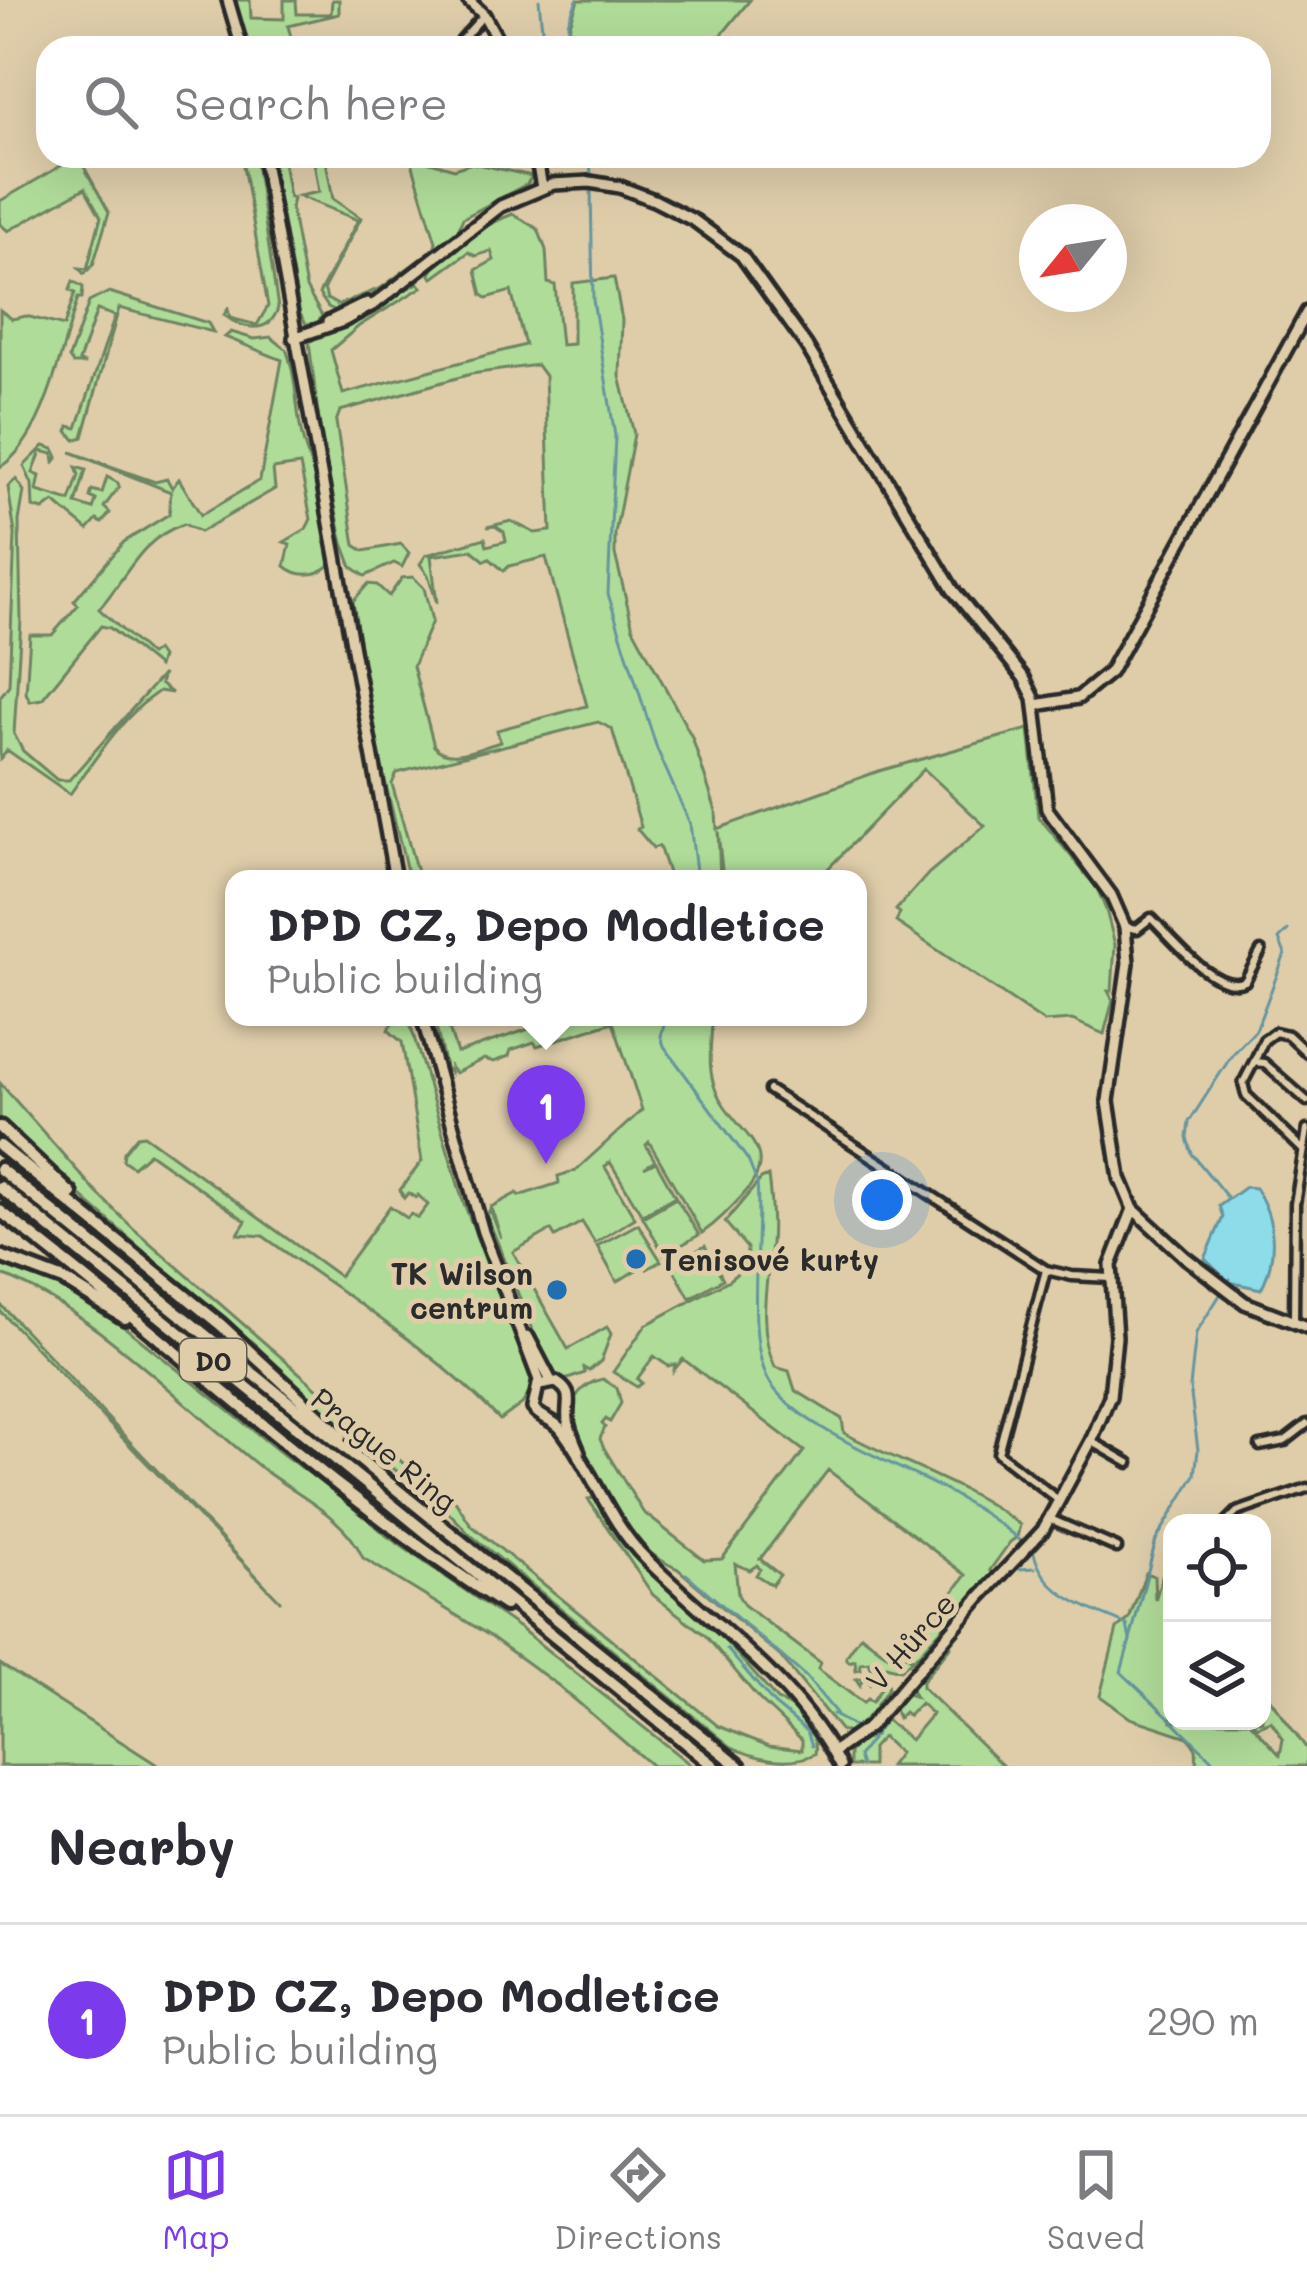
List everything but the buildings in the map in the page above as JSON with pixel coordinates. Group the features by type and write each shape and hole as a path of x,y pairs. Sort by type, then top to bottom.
{"highway":[{"path":"0,1127 143,1262"},
{"path":"0,1146 143,1262"},
{"name":"Prague Ring","path":"0,1169 739,1766"},
{"name":"Prague Ring","path":"0,1187 714,1766"},
{"path":"0,1211 446,1566 553,1636"},
{"path":"0,1256 64,1280 176,1352"},
{"name":"D0","path":"143,1262 262,1361 400,1492"}],"street":[{"path":"228,0 238,36"},
{"path":"469,0 495,36"},
{"path":"465,36 484,15"},
{"path":"265,168 393,870"},
{"path":"538,168 542,187"},
{"path":"294,338 356,315 501,206 542,187 593,183 638,194 726,241 758,274 806,345 953,590 1024,677 1036,705 1044,799 1051,818 1100,878 1125,927 1128,963 1108,1101 1120,1178 1133,1209 1224,1289 1260,1311 1307,1327"},
{"path":"1036,705 1078,698 1109,672 1307,313"},
{"path":"1125,927 1138,929 1150,918 1217,981 1232,986 1245,981 1261,950"},
{"path":"424,1026 456,1149 539,1385"},
{"path":"1302,1149 1246,1095 1244,1083 1264,1040 1275,1032 1288,1036 1307,1053"},
{"path":"1253,1062 1264,1063 1307,1101"},
{"path":"769,1090 1046,1270 1112,1278"},
{"path":"1294,1323 1295,1204 1307,1130"},
{"name":"V Hůrce","path":"833,1753 868,1727 981,1596 1022,1556 1058,1500 1104,1414 1114,1379 1117,1337 1111,1265 1133,1209"},
{"path":"1118,1244 1146,1223"},
{"path":"1046,1270 998,1453 1058,1500"},
{"path":"511,1306 551,1381 567,1390 571,1429 595,1489"},
{"path":"551,1381 539,1385 532,1396 533,1408 541,1417 553,1420 641,1555 773,1673 808,1715 839,1766"},
{"path":"553,1420 569,1409"},
{"path":"1260,1446 1285,1441 1307,1424"},
{"path":"1090,1441 1129,1463"},
{"path":"1236,1514 1307,1488"},
{"path":"1048,1518 1117,1548"}],"green space":[{"path":"232,0 250,0 251,18 284,19 284,0 296,0 297,14 331,14 332,0 339,0 339,14 288,26 291,36 244,36"},
{"path":"578,0 750,0 721,36 569,36"},
{"path":"57,168 85,168 109,212 93,265 84,274 79,268 87,269 101,217 85,188 8,231 0,224 0,201"},
{"path":"243,168 257,168 278,308 262,326 239,324 224,315 228,309 230,318 257,325 268,306"},
{"path":"273,168 284,168 306,288 322,316 315,326 306,324 300,314"},
{"path":"315,168 327,168 333,199 361,218 324,288 327,299 338,305 381,288 434,249 436,242 414,168 495,168 532,176 527,184 463,218 454,239 403,279 339,312 328,307 319,294 358,220 299,196 319,192"},
{"path":"513,214 538,229 546,250 548,283 555,285 561,345 573,344 573,283 614,278 622,320 620,376 634,434 615,554 633,628 692,737 716,811 717,829 879,771 1029,729 1038,816 1097,888 1115,945 1112,991 1108,991 1113,1000 1104,1034 1072,1020 1044,1022 896,922 900,913 896,910 929,873 985,826 924,769 827,870 722,870 718,831 720,870 667,870 659,846 653,848 637,829 641,827 612,729 598,722 397,773 392,784 416,870 407,870 372,728 353,601 368,584 389,596 402,578 413,577 424,588 432,621 413,666 434,746 440,751 474,751 500,742 497,730 587,706 546,557 504,571 472,550 431,556 437,603 420,564 426,555 485,538 487,546 506,541 504,532 487,527 511,521 535,533 551,531 545,376 537,365 471,374 340,411 336,422 355,545 364,551 401,544 409,553 402,567 394,563 365,576 352,567 343,543 322,445 309,342 418,283 422,287 359,326 331,350 343,394 525,345 511,291 487,298 482,295 476,270 494,260 491,251 475,256 469,252 433,278 430,275 455,246"},
{"path":"73,281 83,287 82,298 78,298 50,391 28,436 0,467 0,310 12,319 26,316 64,326 75,293 70,290"},
{"path":"109,292 208,323 213,332 119,308 83,437 75,440 69,426 77,428 115,316 97,310 79,361 85,364 73,364 69,358 89,302"},
{"path":"231,332 254,339 271,337 286,349 301,432 327,521 329,566 307,574 285,566 290,544 284,542 306,529 311,519 300,465 273,469 275,489 200,532 184,524 156,539 99,609 150,655 156,650 161,657 158,667 110,628 101,626 42,699 30,701 26,693 30,635 52,635 124,542 169,514 171,492 71,452 155,482 167,479 172,488 179,479 201,515 260,480 282,360 225,337"},
{"path":"44,446 54,449 58,457 54,462 53,454 41,451 33,473 40,476 37,491 70,501 79,475 76,467 86,470 76,504 93,509 92,490 102,493 107,477 118,483 104,507 110,513 102,523 97,520 88,530 54,502 43,510 33,507 32,484 24,466"},
{"path":"16,479 24,491 19,521 21,620 14,734 23,751 57,780 69,780 163,674 160,684 172,693 159,691 133,712 70,794 7,750 0,759 0,697 9,685 15,534 8,487"},
{"path":"411,1026 463,1201 535,1384 522,1404 500,1420 416,1345 355,1301 263,1236 238,1234 246,1221 149,1153 133,1167 123,1160 137,1136 144,1135 339,1276 390,1206 407,1218 411,1214 418,1218 428,1205 418,1195 408,1193 404,1198 400,1190 422,1161 402,1042 388,1030"},
{"path":"436,1026 448,1026 457,1053 538,1026 600,1026 537,1046 534,1042 494,1062 484,1059 455,1073 445,1067"},
{"path":"614,1026 712,1026 713,1082 758,1153 755,1179 702,1233 649,1142 646,1145 655,1161 644,1168 656,1162 675,1196 642,1215 610,1162 605,1167 635,1218 595,1243 582,1222 555,1237 551,1230 513,1252 568,1349 607,1327 611,1334 601,1361 562,1381 550,1374 487,1216 490,1209 501,1238 491,1207 517,1193 559,1183 558,1176 575,1171 642,1110"},
{"path":"0,1083 135,1230 434,1490 449,1491 471,1525 718,1726 769,1746 802,1750 802,1740 759,1699 705,1635 653,1595 588,1499 594,1498 630,1550 716,1630 777,1700 805,1721 814,1737 815,1754 772,1759 730,1746 468,1533 40,1160 0,1119"},
{"path":"768,1176 772,1227 765,1322 775,1367 789,1371 795,1390 842,1419 844,1433 956,1486 1020,1525 1017,1537 990,1570 993,1573 913,1660 908,1654 911,1661 900,1670 871,1668 869,1662 860,1663 861,1669 856,1670 855,1660 849,1662 846,1657 861,1635 899,1664 966,1575 828,1470 760,1559 780,1575 772,1585 756,1575 757,1565 750,1570 735,1564 738,1595 744,1605 821,1663 818,1669 863,1703 872,1702 883,1685 875,1679 870,1684 868,1679 860,1685 856,1679 880,1675 886,1679 888,1688 866,1721 849,1733 841,1731 780,1656 678,1569 640,1544 588,1465 571,1419 575,1398 590,1384 603,1379 617,1388 621,1403 610,1422 606,1419 602,1424 600,1439 643,1512 704,1560 722,1559 804,1451 683,1359 674,1370 675,1364 668,1366 654,1356 637,1379 642,1383 637,1387 613,1372 646,1325 746,1266 747,1248 725,1222"},
{"path":"676,1198 699,1235 664,1255 643,1217"},
{"path":"638,1224 661,1261 647,1269 644,1265 617,1282 597,1246"},
{"path":"705,1246 723,1279 690,1298 671,1265"},
{"path":"0,1260 37,1272 102,1309 387,1536 521,1629 692,1766 652,1766 559,1686 490,1636 363,1558 332,1518 260,1467 103,1334 35,1290 0,1274"},
{"path":"0,1304 281,1602 0,1311"},
{"path":"1146,1573 1154,1576 1155,1600 1163,1573 1163,1729 1130,1718 1100,1696 1117,1629 1129,1619"},
{"path":"946,1640 951,1646 922,1687 1003,1766 889,1766 899,1753 882,1737 872,1748 872,1766 849,1766 849,1752 880,1721 888,1721 910,1740 932,1714 920,1703 908,1716 904,1712 898,1718 893,1707 903,1692 915,1697 908,1686"},
{"path":"0,1664 159,1766 0,1766"},
{"path":"1271,1700 1307,1749 1307,1766 1197,1766 1196,1749 1188,1737 1167,1730 1257,1730 1280,1755 1283,1739 1271,1721"}],"water":[{"path":"1245,1187 1255,1188 1271,1225 1270,1264 1261,1289 1229,1282 1205,1259 1223,1217 1219,1206"}],"waterway":[{"path":"539,0 543,36"},
{"path":"569,36 577,0"},
{"path":"591,168 591,178"},
{"path":"591,188 593,300 615,436 608,594 657,749 690,824 696,870"},
{"path":"1227,1197 1192,1154 1189,1122 1232,1055 1256,1030 1285,954 1279,939 1288,930"},
{"path":"664,1026 664,1046 748,1160 756,1180"},
{"path":"757,1183 757,1335 767,1377 780,1395 824,1429 954,1495 1022,1542"},
{"path":"1130,1640 1156,1540 1195,1475 1198,1450 1190,1387 1196,1333 1230,1279"},
{"path":"1034,1553 1039,1568 1058,1590 1127,1625 1130,1640 1121,1672 1163,1712"},
{"path":"1019,1569 1035,1568"},
{"path":"686,1574 806,1677 836,1713"},
{"path":"911,1686 990,1594"},
{"path":"727,1649 774,1704 807,1731 812,1746"},
{"path":"896,1705 905,1694"},
{"path":"832,1714 857,1728"},
{"path":"877,1731 883,1723"},
{"path":"1182,1730 1218,1766"},
{"path":"861,1766 858,1756 875,1734"}],"place":[{"name":"DPD CZ, Depo Modletice","path":"546,1164"},
{"name":"Tenisové kurty","path":"636,1259"},
{"name":"TK Wilson centrum","path":"557,1290"}]}
